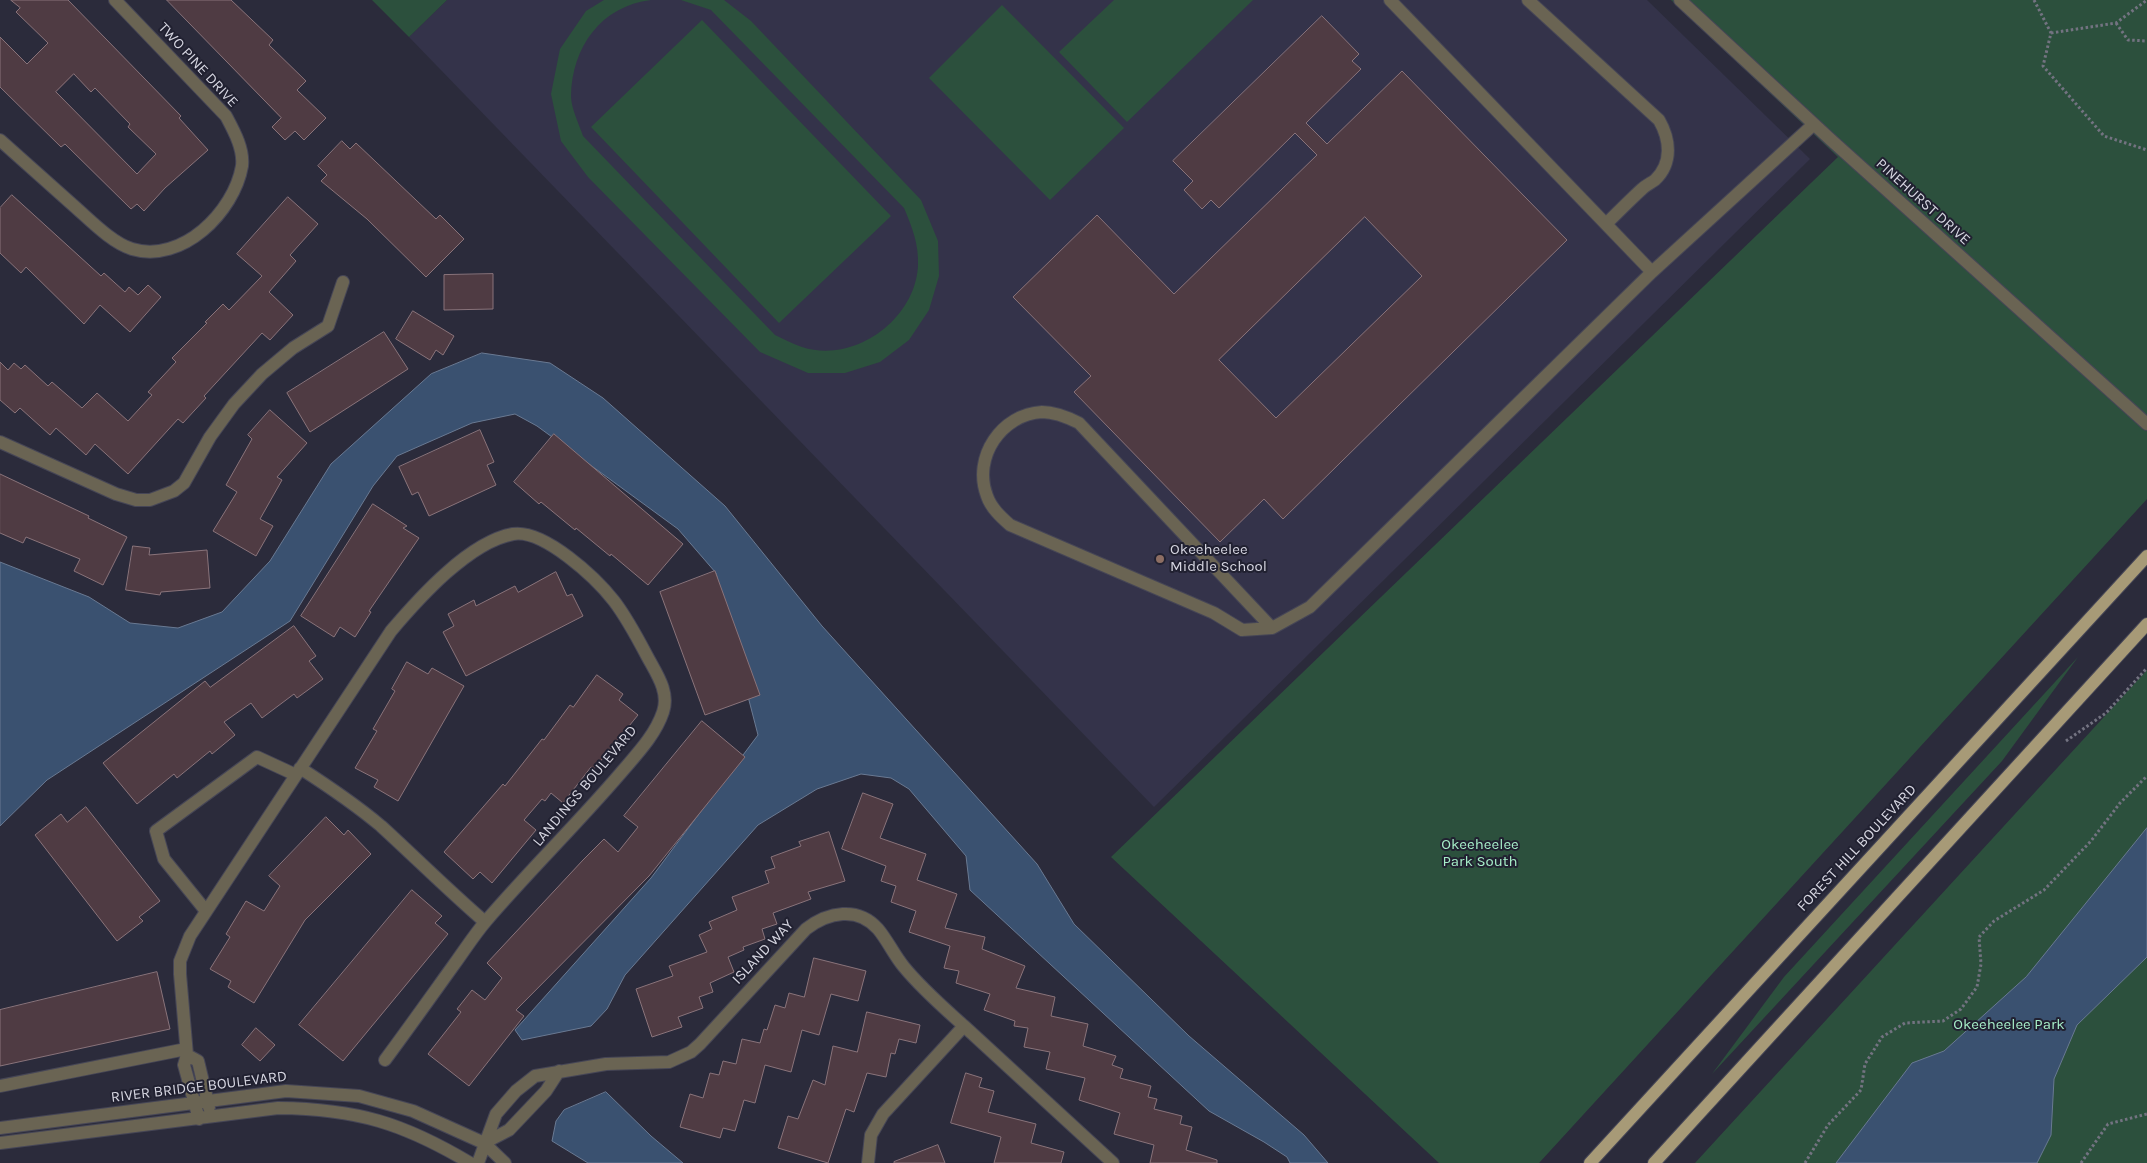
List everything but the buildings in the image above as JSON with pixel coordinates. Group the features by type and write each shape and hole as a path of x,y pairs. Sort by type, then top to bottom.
{"main road":[{"name":"FOREST HILL BOULEVARD","path":"1590,1163 2147,556"},
{"path":"1654,1163 2147,624"}],"street":[{"name":"TWO PINE DRIVE","path":"0,140 103,232 132,249 162,250 187,242 215,220 234,190 242,164 238,139 226,116 115,0"},
{"path":"1390,0 1652,272"},
{"path":"1528,0 1659,120 1666,131 1669,144 1668,157 1663,169 1655,180 1644,187 1606,224"},
{"name":"PINEHURST DRIVE","path":"1680,0 1814,124 2147,424"},
{"path":"1272,628 1079,423 1061,415 1042,412 1023,416 1006,426 993,440 985,457 983,477 986,496 996,512 1010,526 1214,613 1242,630 1272,628 1310,607 1652,272 1814,124"},
{"path":"0,442 116,494 136,500 162,497 184,483 210,437 234,404 262,374 293,348 328,326 343,282"},
{"name":"LANDINGS BOULEVARD","path":"187,1052 180,961 190,936 298,771 391,631 420,598 453,568 477,550 502,537 515,533 528,534 541,539 593,578 613,600 631,625 662,683 665,696 664,709 645,743 596,802 485,922 385,1060"},
{"path":"206,911 164,859 156,831 257,757 298,771 348,800 381,827 438,882 485,922"},
{"name":"ISLAND WAY","path":"478,1163 496,1114 516,1091 535,1076 606,1064 669,1062 691,1052 806,928 817,920 837,914 858,916 874,925 903,966 922,988 1113,1163"},
{"path":"868,1163 871,1135 883,1114 964,1026"},
{"path":"0,1086 187,1052 198,1061 205,1117"},
{"path":"484,1143 509,1130 546,1091 559,1071"},
{"name":"RIVER BRIDGE BOULEVARD","path":"0,1128 286,1091 359,1096 413,1111 484,1143 505,1163"},
{"name":"RIVER BRIDGE BOULEVARD","path":"0,1143 278,1108 317,1108 353,1113 405,1128 432,1140 470,1163"}],"path":[{"path":"2034,0 2051,33 2042,66 2104,136 2147,150"},
{"path":"2051,33 2116,23 2147,0"},
{"path":"2116,23 2128,40 2147,41"},
{"path":"2066,741 2106,713 2147,668"},
{"path":"1805,1163 1828,1125 1861,1090 1865,1064 1882,1037 1905,1023 1943,1021 1960,1009 1977,987 1981,964 1979,937 1994,921 2044,890 2091,841 2120,803 2147,776"},
{"path":"2081,1163 2108,1124 2147,1114"}],"shaded area":[{"name":"Okeeheelee Middle School","path":"447,0 1647,0 1810,159 1154,807 409,37"},
{"path":"482,353 550,363 603,398 725,506 822,626 1037,864 1074,924 1189,1036 1304,1135 1328,1163 1290,1163 1287,1157 1264,1142 1209,1111 970,890 966,856 909,789 891,778 861,774 817,789 758,825 625,975 607,1009 591,1026 522,1040 515,1030 651,878 758,735 716,573 678,529 537,426 515,414 472,423 397,456 373,486 290,621 47,780 0,826 0,562 89,597 130,623 178,628 222,612 270,561 331,464 431,374"},
{"path":"2147,828 2147,957 2077,1025 2054,1079 2051,1135 2037,1163 1836,1163 1912,1063 1944,1051 2026,977"},
{"path":"606,1092 651,1136 683,1163 588,1163 552,1141 556,1121 564,1110"}],"green space":[{"path":"372,0 447,0 409,37"},
{"path":"604,0 651,0 633,4 604,20 584,46 577,61 571,96 583,136 775,335 802,347 822,351 842,349 861,343 878,333 894,320 906,304 914,286 918,266 916,243 904,208 711,10 681,0 724,0 751,21 921,200 938,241 939,276 929,310 909,340 880,362 845,373 808,373 760,352 588,177 561,141 551,94 560,49 586,11"},
{"path":"1114,0 1253,0 1127,122 1059,52"},
{"name":"Okeeheelee Park South","path":"1671,0 2147,0 2147,499 1539,1163 1439,1163 1111,857 1838,157"},
{"path":"1002,5 1124,128 1050,200 929,78"},
{"path":"702,20 891,216 779,323 591,127"},
{"path":"2078,657 2002,761 1712,1074 1784,977"},
{"name":"Okeeheelee Park","path":"2147,670 2147,1163 1695,1163"}],"place":[{"name":"Okeeheelee Middle School","path":"1160,559"}]}
